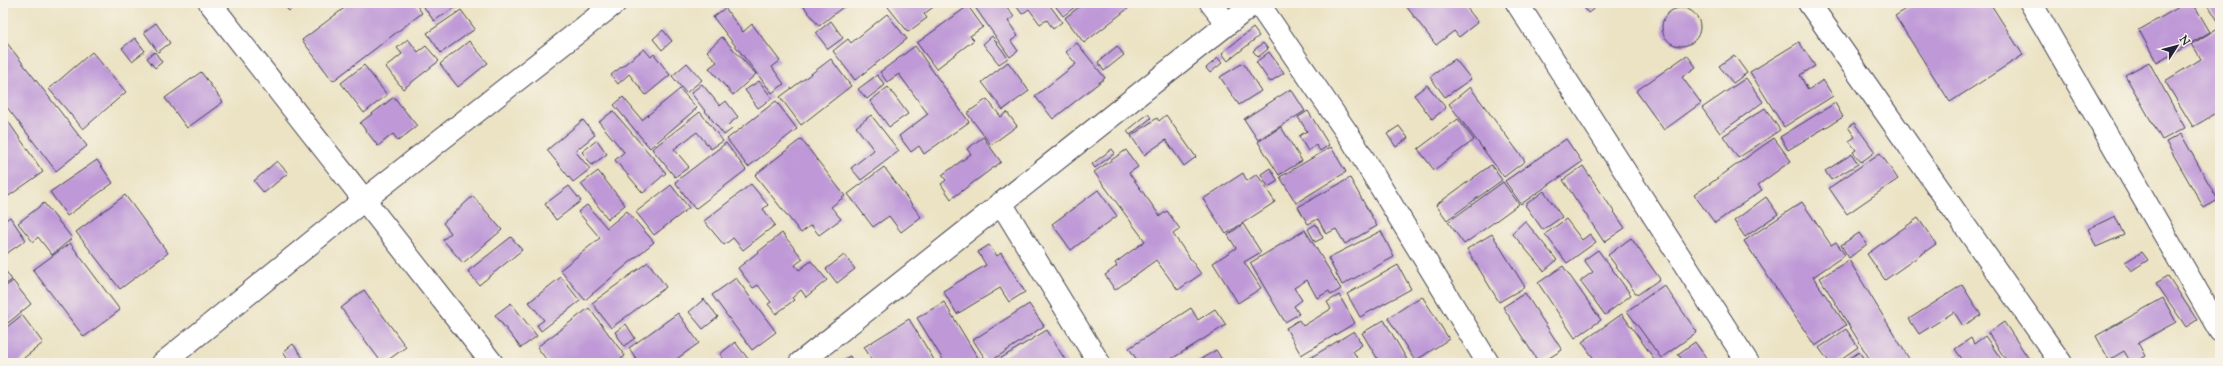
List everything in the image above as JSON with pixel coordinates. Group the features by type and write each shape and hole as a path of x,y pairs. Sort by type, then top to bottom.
{"street":[{"path":"210,3 492,363"},
{"path":"163,363 364,200 615,3"},
{"path":"1211,3 1227,24"},
{"path":"800,363 1254,3"},
{"path":"1258,3 1352,140 1488,363"},
{"path":"1517,3 1748,363"},
{"path":"1809,3 2061,363"},
{"path":"2030,3 2220,330"},
{"path":"1001,203 1099,363"}],"building":[{"path":"282,3 298,3 289,11"},
{"path":"351,3 415,3 422,13 333,81 302,40"},
{"path":"421,3 457,3 458,5 434,21"},
{"path":"801,3 848,3 819,26"},
{"path":"892,3 943,3 938,7 936,5 924,14 927,18 908,32 888,7"},
{"path":"972,3 1004,3 1014,17 1008,21 1018,36 1011,41 1018,51 1010,57"},
{"path":"1014,3 1048,3 1062,22 1053,29 1047,20 1040,24 1029,9 1022,14"},
{"path":"1053,3 1080,3 1063,16"},
{"path":"1084,3 1135,3 1084,43 1065,18"},
{"path":"1409,3 1463,3 1478,22 1459,37 1454,31 1436,45 1406,6"},
{"path":"1581,3 1602,3 1588,13"},
{"path":"1916,3 1990,3 2023,55 1950,102 1895,16"},
{"path":"2186,3 2193,3 2210,32 2157,63 2139,30"},
{"path":"2207,3 2220,3 2220,20 2218,21"},
{"path":"968,6 983,27 970,36 974,40 936,69 917,43"},
{"path":"725,8 743,32 752,24 780,61 772,67 784,84 772,93 713,17"},
{"path":"1677,8 1685,8 1692,11 1697,16 1700,27 1697,38 1692,43 1685,46 1677,46 1670,43 1665,38 1662,31 1662,23 1665,16 1670,11"},
{"path":"461,10 475,29 441,53 427,33"},
{"path":"887,14 907,39 855,80 833,51 848,39 851,43"},
{"path":"831,21 843,38 828,49 816,33"},
{"path":"156,23 170,43 158,52 144,32"},
{"path":"1253,28 1259,36 1228,61 1222,53"},
{"path":"2216,29 2220,35 2220,111 2193,127 2165,81 2201,59 2192,44"},
{"path":"663,30 672,41 662,50 653,39"},
{"path":"992,36 1008,58 999,64 983,44"},
{"path":"722,37 756,74 733,95 709,68 717,62 707,51"},
{"path":"3,38 87,146 56,171 3,102"},
{"path":"135,38 145,51 132,61 122,48"},
{"path":"408,39 418,52 426,46 439,61 403,89 386,67 402,54 397,48"},
{"path":"469,41 488,63 458,87 440,64"},
{"path":"1799,42 1815,66 1800,75 1808,90 1823,80 1833,96 1784,127 1750,72"},
{"path":"1077,43 1105,78 1053,119 1035,96 1076,64 1066,52"},
{"path":"1263,43 1268,49 1258,57 1253,51"},
{"path":"915,46 969,122 924,154 919,146 911,152 899,136 928,114 899,74 887,82 880,72"},
{"path":"1117,46 1124,55 1104,71 1098,62"},
{"path":"644,49 651,57 654,54 670,75 646,95 629,74 618,84 611,75"},
{"path":"92,52 126,92 83,129 49,89"},
{"path":"155,52 162,62 155,68 147,58"},
{"path":"1269,52 1284,73 1270,82 1256,62"},
{"path":"1687,55 1696,67 1682,77 1701,103 1664,130 1636,91"},
{"path":"1734,55 1747,73 1733,83 1719,66"},
{"path":"1218,58 1222,63 1210,73 1206,68"},
{"path":"831,59 851,86 801,125 780,97"},
{"path":"1455,59 1471,79 1445,97 1430,77"},
{"path":"1008,62 1029,91 1003,110 982,82"},
{"path":"2149,62 2185,128 2162,140 2125,75"},
{"path":"687,63 702,80 686,93 672,76"},
{"path":"1243,63 1261,91 1239,105 1220,77"},
{"path":"364,65 387,95 364,113 341,83"},
{"path":"201,72 223,102 187,128 165,98"},
{"path":"877,75 885,85 867,99 858,89"},
{"path":"1746,78 1763,102 1720,133 1702,108"},
{"path":"759,81 772,98 758,108 745,90"},
{"path":"702,84 720,106 726,101 738,117 728,125 732,129 724,135 691,93"},
{"path":"1427,85 1446,108 1432,119 1414,95"},
{"path":"888,87 908,114 889,127 870,101"},
{"path":"1470,87 1525,161 1504,177 1449,104"},
{"path":"680,89 697,108 650,148 614,105 623,97 642,120"},
{"path":"1291,89 1305,111 1258,140 1244,119"},
{"path":"394,97 417,126 398,141 393,134 378,146 360,123"},
{"path":"987,99 1001,117 1007,112 1017,126 991,145 967,113"},
{"path":"776,101 797,129 748,167 727,139"},
{"path":"1835,103 1843,117 1788,150 1780,137"},
{"path":"1765,108 1780,130 1738,158 1723,136"},
{"path":"613,111 666,173 643,193 615,160 624,152 599,122"},
{"path":"1308,111 1329,145 1320,151 1316,145 1308,151 1299,136 1307,131 1298,117"},
{"path":"700,112 723,141 711,149 697,132 674,149 689,167 675,177 652,149"},
{"path":"3,114 43,172 3,200"},
{"path":"1148,114 1151,118 1130,135 1127,131"},
{"path":"871,115 899,151 861,180 851,168 874,150 856,127"},
{"path":"1166,115 1196,157 1184,166 1166,140 1144,155 1131,136 1157,118 1159,121"},
{"path":"1458,119 1474,140 1434,170 1418,149"},
{"path":"583,120 595,135 575,151 590,169 573,182 547,150"},
{"path":"1854,123 1875,152 1861,162 1853,152 1856,150 1849,141 1855,137 1848,127"},
{"path":"1399,126 1408,138 1396,147 1387,134"},
{"path":"1281,127 1302,161 1279,175 1258,142"},
{"path":"2181,134 2218,200 2204,208 2166,142"},
{"path":"983,137 1001,162 951,199 941,184 946,180 942,175 971,154 967,149"},
{"path":"1774,138 1791,161 1758,185 1762,190 1715,223 1694,195"},
{"path":"801,139 845,196 831,207 841,219 819,235 811,225 801,233 755,175"},
{"path":"1566,139 1582,162 1521,204 1505,181"},
{"path":"597,140 607,154 592,165 582,152"},
{"path":"726,143 746,170 695,209 675,182"},
{"path":"1331,147 1346,172 1296,203 1280,177"},
{"path":"1112,149 1115,153 1095,168 1092,164"},
{"path":"1126,150 1138,167 1129,173 1160,216 1167,211 1180,229 1173,234 1201,274 1178,290 1156,260 1115,290 1105,275 1117,266 1115,263 1145,241 1094,172"},
{"path":"1880,153 1898,179 1847,214 1829,188"},
{"path":"1852,154 1858,164 1831,180 1825,171"},
{"path":"97,160 113,183 67,216 50,192"},
{"path":"277,161 288,173 264,193 254,181"},
{"path":"1491,165 1502,180 1447,220 1436,205"},
{"path":"1583,166 1625,228 1604,242 1563,180"},
{"path":"884,167 921,217 901,232 889,216 873,227 848,194"},
{"path":"1270,168 1278,181 1268,187 1261,174"},
{"path":"598,171 625,205 608,219 581,184"},
{"path":"1243,173 1247,181 1257,174 1275,202 1226,234 1203,199"},
{"path":"1350,178 1377,226 1345,244 1336,229 1326,234 1318,219 1308,224 1298,207"},
{"path":"1503,182 1519,204 1464,244 1448,222"},
{"path":"751,184 768,205 763,209 775,225 743,250 733,238 724,245 704,221"},
{"path":"671,185 689,208 654,235 636,212"},
{"path":"569,186 581,201 556,220 545,204"},
{"path":"1098,190 1117,216 1071,250 1052,224"},
{"path":"1544,191 1562,217 1543,230 1525,205"},
{"path":"125,195 168,253 120,289 76,232"},
{"path":"473,196 502,230 463,263 443,240 451,233 443,223"},
{"path":"1766,197 1778,214 1745,237 1734,221"},
{"path":"1802,202 1831,245 1836,242 1845,255 1813,277 1846,325 1815,346 1744,241"},
{"path":"44,203 72,238 52,255 38,237 33,242 18,223"},
{"path":"587,205 607,228 627,211 654,242 585,300 560,270 600,238 578,212"},
{"path":"2115,216 2124,235 2096,247 2088,229"},
{"path":"10,217 26,240 3,256 3,222"},
{"path":"1918,218 1936,244 1885,280 1867,254"},
{"path":"1566,219 1582,240 1590,234 1596,242 1567,263 1545,234"},
{"path":"1525,221 1557,260 1544,271 1512,233"},
{"path":"1243,224 1261,252 1244,262 1261,288 1238,303 1213,263 1236,248 1228,235"},
{"path":"1316,224 1323,238 1315,242 1308,229"},
{"path":"1305,230 1341,289 1331,295 1329,291 1317,298 1307,280 1294,288 1302,300 1294,306 1299,314 1285,322 1250,263"},
{"path":"1381,231 1394,257 1342,285 1328,258"},
{"path":"782,233 803,259 795,265 799,270 811,261 827,280 806,297 801,290 792,298 794,300 776,314 768,304 771,302 758,285 753,288 738,268"},
{"path":"1859,233 1867,244 1849,258 1841,245"},
{"path":"1492,234 1525,287 1499,302 1467,249"},
{"path":"511,237 522,250 479,285 468,271"},
{"path":"1631,238 1660,279 1637,295 1608,255"},
{"path":"70,243 120,310 84,337 33,270"},
{"path":"989,245 997,256 1001,253 1025,292 1009,302 1000,288 957,314 943,291 986,265 978,252"},
{"path":"1598,250 1631,295 1605,315 1580,281 1593,272 1584,260"},
{"path":"2142,252 2148,260 2131,271 2125,262"},
{"path":"844,255 855,269 837,283 826,269"},
{"path":"1849,260 1911,362 1872,363 1820,278"},
{"path":"648,262 666,287 611,328 592,303"},
{"path":"1398,265 1411,289 1360,317 1347,294"},
{"path":"1563,266 1601,320 1575,338 1538,283"},
{"path":"3,267 12,280 3,286"},
{"path":"2168,276 2197,320 2186,327 2156,283"},
{"path":"561,277 580,301 541,331 537,325 544,320 529,302"},
{"path":"736,278 776,332 752,350 712,295"},
{"path":"13,281 31,304 8,323 3,317 3,288"},
{"path":"1664,285 1697,332 1661,358 1627,311"},
{"path":"1962,285 1981,315 1963,326 1954,312 1919,334 1909,319"},
{"path":"364,290 406,347 384,363 382,363 341,308"},
{"path":"1525,293 1562,350 1541,363 1539,363 1503,307"},
{"path":"1339,295 1355,323 1301,355 1286,328 1299,320 1303,326 1331,309 1327,302"},
{"path":"1422,296 1449,339 1415,361 1388,318"},
{"path":"2163,298 2176,322 2138,343 2145,356 2134,363 2131,363 2124,351 2109,360 2096,336"},
{"path":"704,299 718,317 703,329 689,312"},
{"path":"944,302 981,363 945,363 917,318"},
{"path":"511,303 537,336 521,348 495,315"},
{"path":"1029,304 1044,326 988,363 973,340"},
{"path":"589,308 625,356 616,363 549,363 537,347"},
{"path":"1191,308 1198,320 1215,309 1226,325 1165,363 1139,363 1129,348"},
{"path":"678,313 699,343 671,363 639,363 629,348"},
{"path":"1622,314 1657,363 1597,363 1582,342"},
{"path":"22,315 43,343 20,361 22,363 3,363 3,330"},
{"path":"909,319 936,363 874,363 864,347"},
{"path":"1384,320 1409,363 1380,363 1362,333"},
{"path":"2004,322 2031,362 2008,363 1988,333"},
{"path":"626,324 635,338 624,346 615,332"},
{"path":"1846,329 1858,347 1835,363 1830,363 1819,348"},
{"path":"1047,330 1067,363 993,363"},
{"path":"1354,331 1362,345 1353,351 1360,363 1302,363"},
{"path":"1985,336 2004,363 1965,363 1955,349 1971,338 1974,344"},
{"path":"735,342 749,360 745,363 727,363 720,354"},
{"path":"1695,342 1710,363 1684,363 1678,354"},
{"path":"293,344 303,358 296,363 290,363 283,352"},
{"path":"1216,350 1224,363 1194,363"},
{"path":"1859,352 1867,363 1843,363"},
{"path":"850,356 853,363 838,363"}]}
